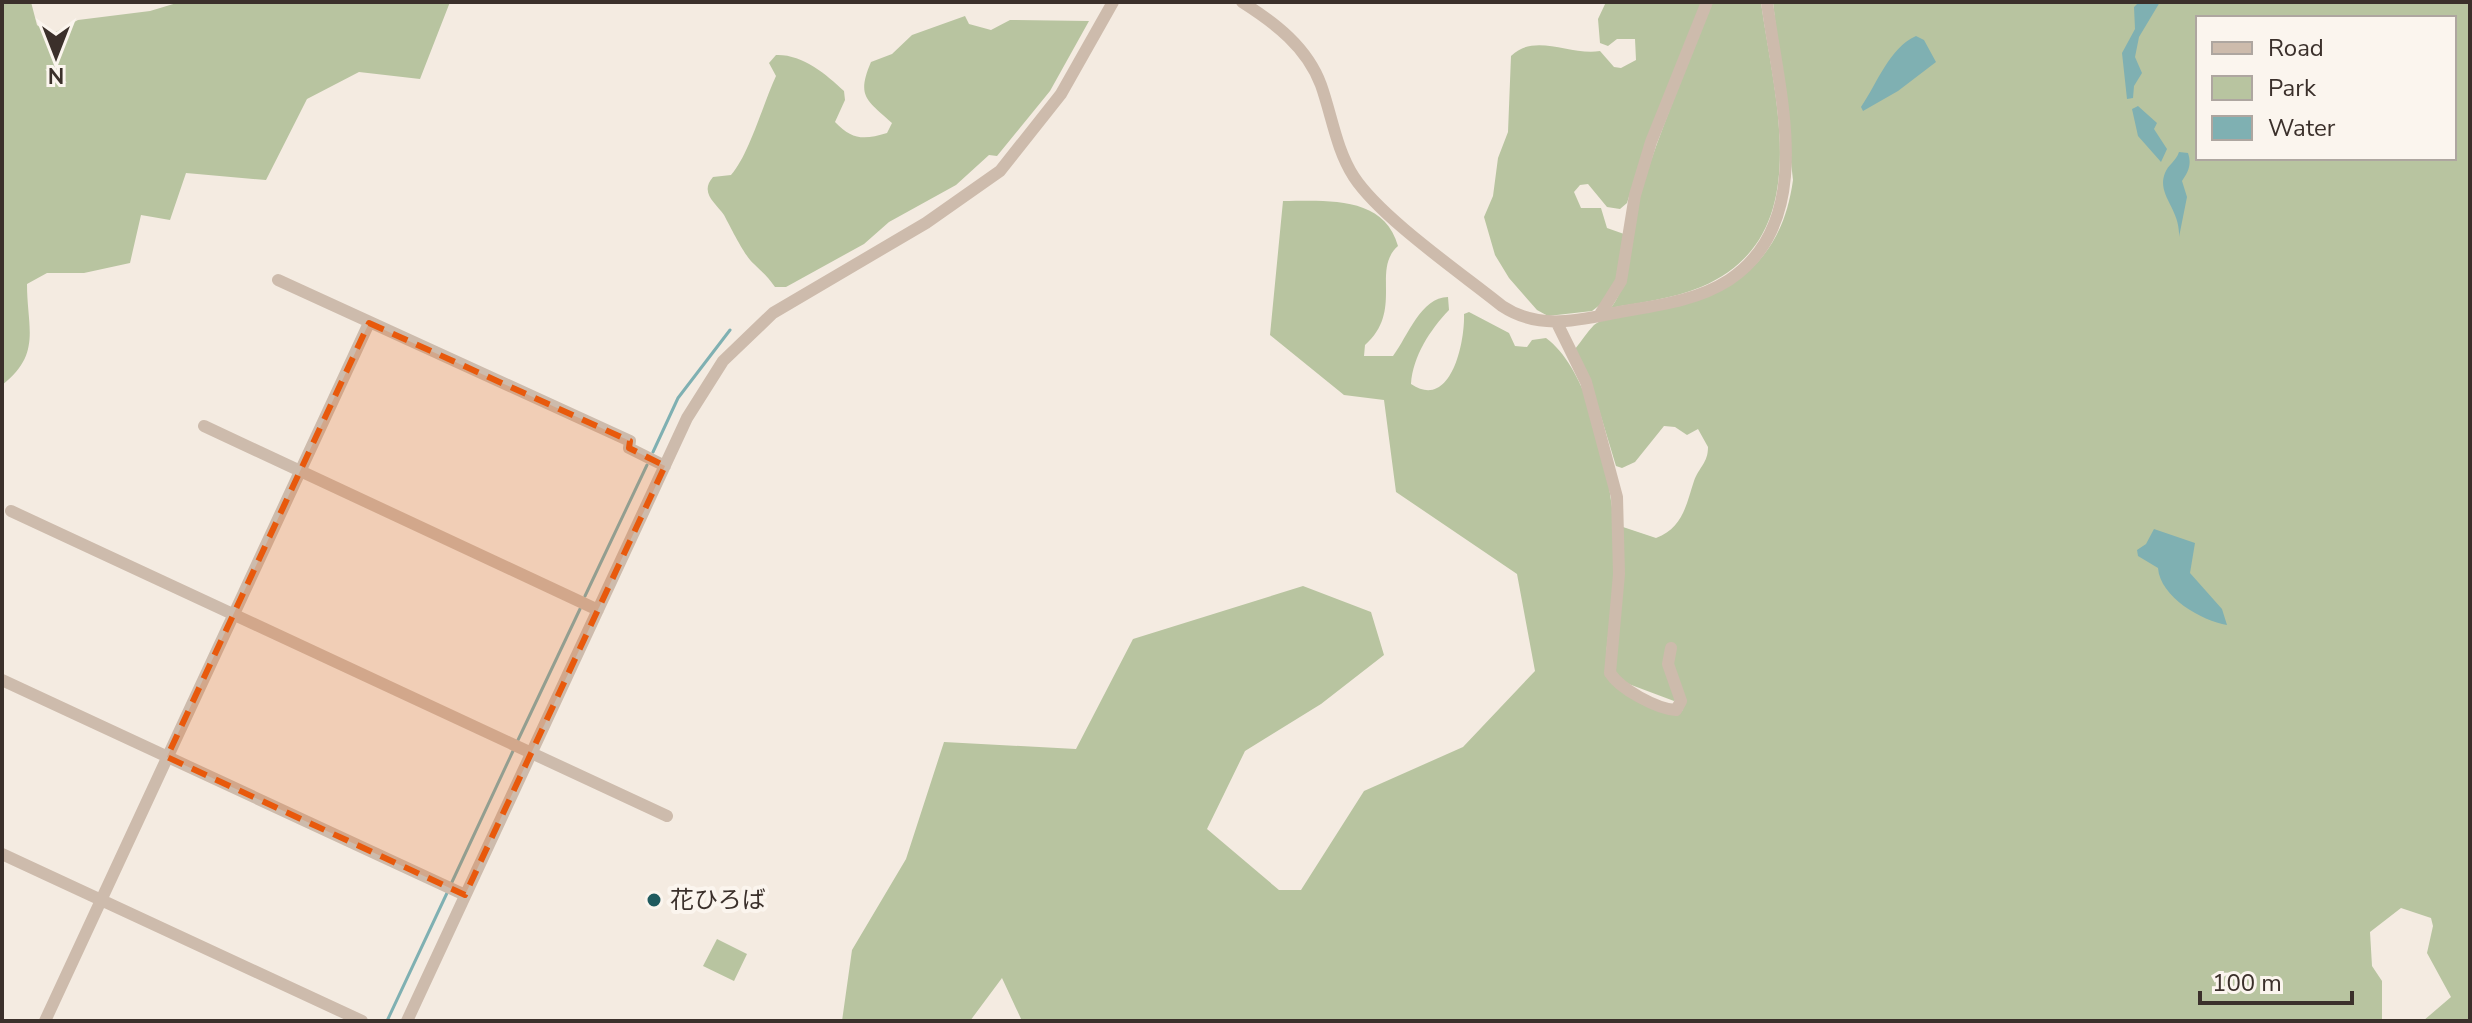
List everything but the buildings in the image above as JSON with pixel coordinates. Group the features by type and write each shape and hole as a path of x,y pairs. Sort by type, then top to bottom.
{"street":[{"path":"407,1021 687,418 723,361 773,313 926,223 1000,171 1061,94 1113,2"},
{"path":"1242,2 1275,24 1309,61 1346,163 1372,199 1502,306 1527,319 1557,323 1682,300 1727,281 1756,255 1777,220 1786,181 1767,2"},
{"path":"1599,316 1621,281 1635,195 1647,155 1707,2"},
{"path":"278,280 630,441 629,448 665,466"},
{"path":"45,1021 369,323"},
{"path":"1557,323 1586,382 1617,497 1619,574 1608,666 1611,677 1665,709 1676,710 1681,701 1668,664 1671,648"},
{"path":"204,426 598,610"},
{"path":"11,511 667,816"},
{"path":"2,680 465,895"},
{"path":"2,854 362,1021"}],"highlighted area":[{"path":"369,323 630,441 629,448 665,466 465,895 167,757"}],"green space":[{"path":"2,2 31,2 37,25 50,35 78,20 150,11 180,2 450,2 420,79 359,72 307,99 266,180 186,173 170,220 141,215 130,263 84,273 47,273 27,284 30,339 23,362 2,385"},
{"path":"1606,2 1703,2 1646,142 1627,203 1620,209 1607,207 1588,184 1580,185 1574,192 1581,208 1601,208 1607,228 1624,234 1617,277 1605,301 1592,311 1548,316 1537,310 1509,278 1495,255 1484,217 1493,196 1498,158 1508,132 1511,56 1520,49 1542,45 1600,51 1614,67 1621,68 1636,60 1635,39 1617,39 1608,46 1600,43 1598,19"},
{"path":"1712,2 1761,2 1779,122 1780,162 1775,201 1762,235 1738,265 1690,291 1611,308 1624,281 1637,206 1649,167"},
{"path":"1773,2 2470,2 2470,1021 2423,1021 2451,997 2427,953 2433,926 2431,918 2401,908 2370,932 2372,966 2382,981 2382,1021 1022,1021 1002,978 970,1021 842,1021 852,950 906,859 944,742 1076,749 1133,639 1303,586 1371,612 1384,655 1321,704 1245,751 1207,829 1279,890 1301,890 1364,791 1463,747 1535,671 1517,574 1396,492 1384,400 1344,395 1270,335 1283,201 1351,204 1380,217 1391,229 1398,246 1390,256 1387,267 1383,318 1377,332 1365,345 1364,356 1393,356 1423,310 1430,303 1448,297 1449,310 1424,344 1415,363 1411,384 1425,390 1436,388 1446,381 1458,356 1464,314 1469,312 1509,333 1515,346 1527,347 1532,340 1546,338 1564,357 1580,383 1592,414 1609,484 1616,577 1607,674 1620,688 1642,701 1675,712 1683,710 1671,662 1665,663 1679,697 1674,701 1618,680 1611,670 1621,596 1623,527 1656,538 1672,528 1686,507 1694,481 1707,457 1708,447 1698,429 1687,435 1675,427 1664,426 1635,462 1622,468 1616,466 1590,380 1575,349 1599,322 1676,306 1725,287 1746,273 1763,256 1787,210 1793,180"},
{"path":"965,16 969,24 991,30 1010,20 1089,21 1050,91 997,156 989,155 956,185 889,222 864,244 786,287 775,287 746,255 708,193 713,177 731,175 744,155 776,76 769,63 776,55 795,58 813,66 844,91 845,100 835,122 859,137 879,135 887,133 892,123 866,97 864,83 871,62 892,54 912,35"},
{"path":"717,939 747,954 734,981 703,966"}],"water":[{"path":"2139,2 2160,2 2139,37 2135,57 2142,73 2134,86 2133,98 2127,99 2122,53 2135,29 2134,7"},
{"path":"1916,36 1924,40 1936,62 1898,91 1863,111 1861,107 1891,58"},
{"path":"2138,106 2157,123 2154,129 2167,149 2161,162 2138,136 2132,109"},
{"path":"2179,152 2188,153 2190,161 2182,181 2187,197 2179,237 2179,227 2163,181 2166,170"},
{"path":"2154,529 2195,543 2190,573 2222,609 2227,625 2184,606 2166,589 2158,568 2138,556 2137,550 2146,544"}],"waterway":[{"path":"653,452 678,398 730,330"},
{"path":"585,596 647,465"},
{"path":"518,740 580,609"},
{"path":"452,882 513,751"},
{"path":"387,1021 447,893"}],"place":[{"name":"花ひろば","path":"654,900"}]}
